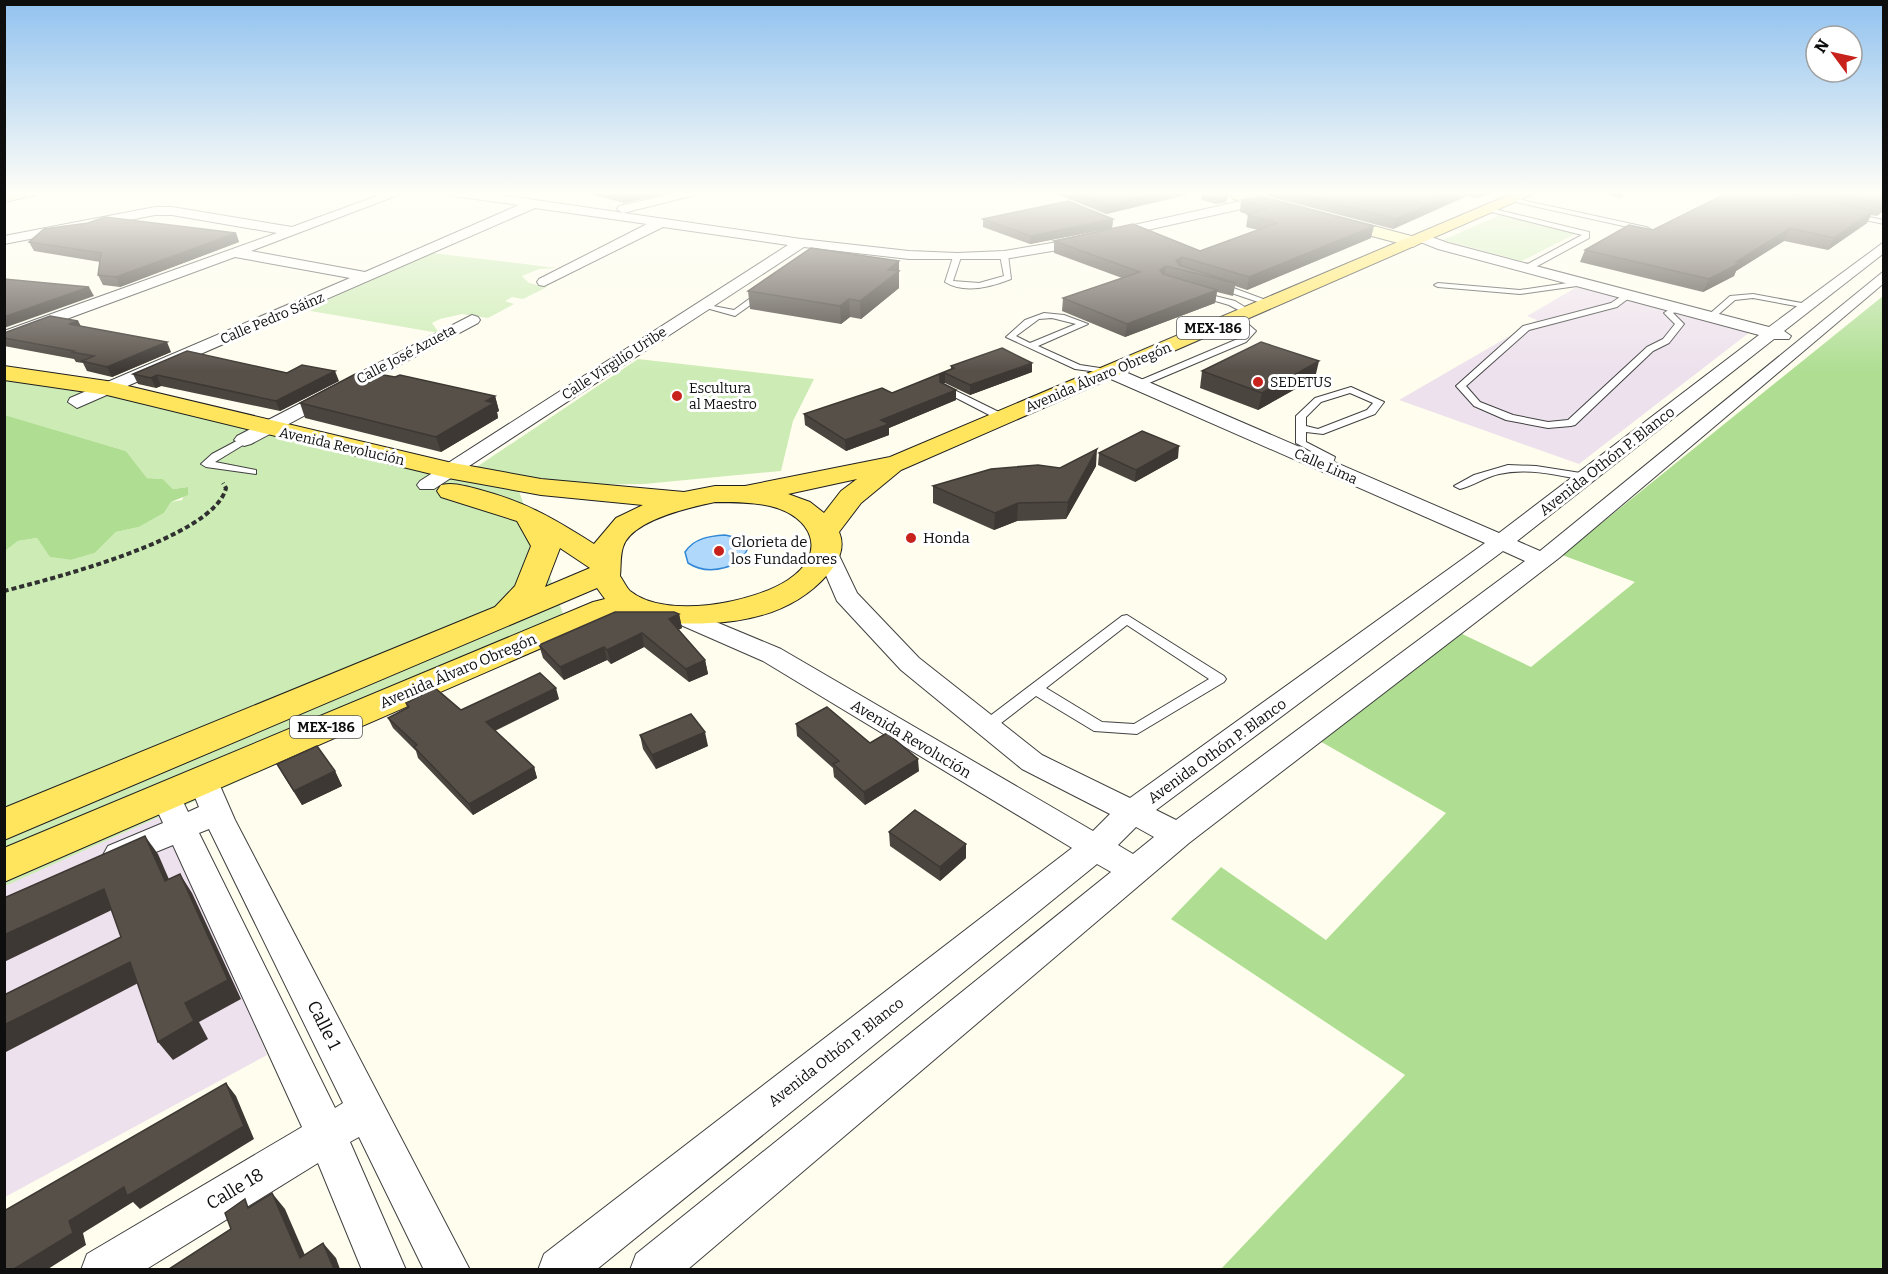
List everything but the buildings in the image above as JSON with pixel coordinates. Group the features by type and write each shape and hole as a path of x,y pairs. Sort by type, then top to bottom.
{"main road":[{"name":"Avenida Álvaro Obregón","path":"747,494 897,463 1391,251"},
{"name":"Avenida Revolución","path":"4,373 107,388 255,434"},
{"name":"Avenida Revolución","path":"4,389 255,434 438,477 683,500"},
{"name":"Avenida Álvaro Obregón","path":"4,866 173,811 210,796 604,609 723,616 762,606 802,585 817,572 826,542 851,497 897,463"},
{"name":"Avenida Revolución","path":"438,477 490,501 528,515 602,568"},
{"name":"Avenida Álvaro Obregón","path":"667,614 628,603 612,590 602,568 610,543 627,525 653,510 683,500 715,494 747,494 774,498 797,506 814,517 826,542"},
{"path":"505,614 529,589 546,546 528,515"},
{"name":"MEX-186","path":"4,825 505,614 602,568"}],"street":[{"path":"4,337 240,251"},
{"name":"Calle Pedro Sáinz","path":"77,402 426,251"},
{"path":"544,282 604,251"},
{"name":"Calle Virgilio Uribe","path":"438,477 788,251"},
{"path":"895,251 957,257 1004,255 1023,251"},
{"path":"1464,251 1807,342"},
{"name":"Avenida Othón P. Blanco","path":"560,1269 1096,847 1131,813 1501,542 1877,251"},
{"path":"236,253 369,277"},
{"path":"652,1269 1178,835 1542,560 1807,342 1884,275"},
{"path":"93,290 126,293"},
{"name":"Calle José Azueta","path":"255,434 472,320"},
{"name":"Calle Lima","path":"1110,372 1542,560"},
{"path":"826,542 846,596 910,664 1032,762 1178,835"},
{"name":"Avenida Revolución","path":"667,614 772,655 906,737 1135,870"},
{"name":"Calle 1","path":"210,796 448,1269"},
{"path":"98,865 173,811 326,1133 384,1269"},
{"name":"Calle 18","path":"103,1269 367,1110"}],"lane":[{"path":"1527,268 1560,251"},
{"path":"957,257 949,282 963,286 992,285 1008,277 1004,255"},
{"path":"1203,280 1270,303"},
{"path":"1438,285 1520,292 1581,283"},
{"path":"703,306 735,313 771,287"},
{"path":"1138,384 1243,340 1252,331 1243,315 1232,303 1187,290"},
{"path":"1629,295 1614,305 1526,328 1461,386 1477,404 1510,418 1548,424 1571,423 1650,349 1666,341 1680,324 1668,313 1677,308"},
{"path":"1710,316 1732,298 1771,297 1807,306"},
{"path":"1030,346 1083,324 1055,314 1028,320 1010,337 1030,346 1078,367 1110,372"},
{"path":"944,387 1003,418"},
{"path":"1302,428 1319,432 1371,412 1379,402 1351,390 1318,400 1301,416 1301,443 1330,457 1327,466"},
{"path":"207,464 216,456 255,434"},
{"path":"207,464 252,472"},
{"path":"1460,486 1485,472 1513,466 1587,477"},
{"path":"987,726 1036,688 1127,619 1219,679 1137,729 1099,727 1036,688"}],"path":[{"path":"4,591 105,562 177,532 197,520 222,501 226,488 207,464"}],"shaded area":[{"path":"1577,287 1750,332 1579,464 1399,400 1537,320 1527,316"},
{"path":"170,812 267,1055 5,1197 4,886"}],"green space":[{"path":"1486,251 1541,251 1522,261"},
{"path":"432,253 557,268 539,269 522,276 529,283 547,287 523,299 512,297 505,301 514,304 488,318 462,314 432,323 439,333 305,310"},
{"path":"1883,296 1883,1269 1221,1269 1405,1075 1171,919 1221,867 1326,940 1446,813 1318,740 1456,631 1531,667 1635,582 1562,555"},
{"path":"638,359 814,379 793,421 781,471 644,484 564,485 515,480 570,633 5,886 5,551 18,541 37,538 51,557 71,560 95,553 116,532 139,527 164,513 171,502 182,500 187,487 173,489 163,479 147,478 126,451 5,415 4,373 472,470"},
{"path":"5,415 126,451 147,478 163,479 173,489 188,487 188,495 171,502 164,513 139,527 116,532 95,553 71,560 50,557 37,538 18,541 5,551"}],"water":[{"path":"725,535 739,539 746,546 747,550 741,561 714,570 701,569 688,563 685,552 689,547 708,537"}],"place":[{"name":"SEDETUS","path":"1258,382"},
{"name":"Escultura al Maestro","path":"677,396"},
{"name":"Honda","path":"911,538"},
{"name":"Glorieta de los Fundadores","path":"719,551"}]}
